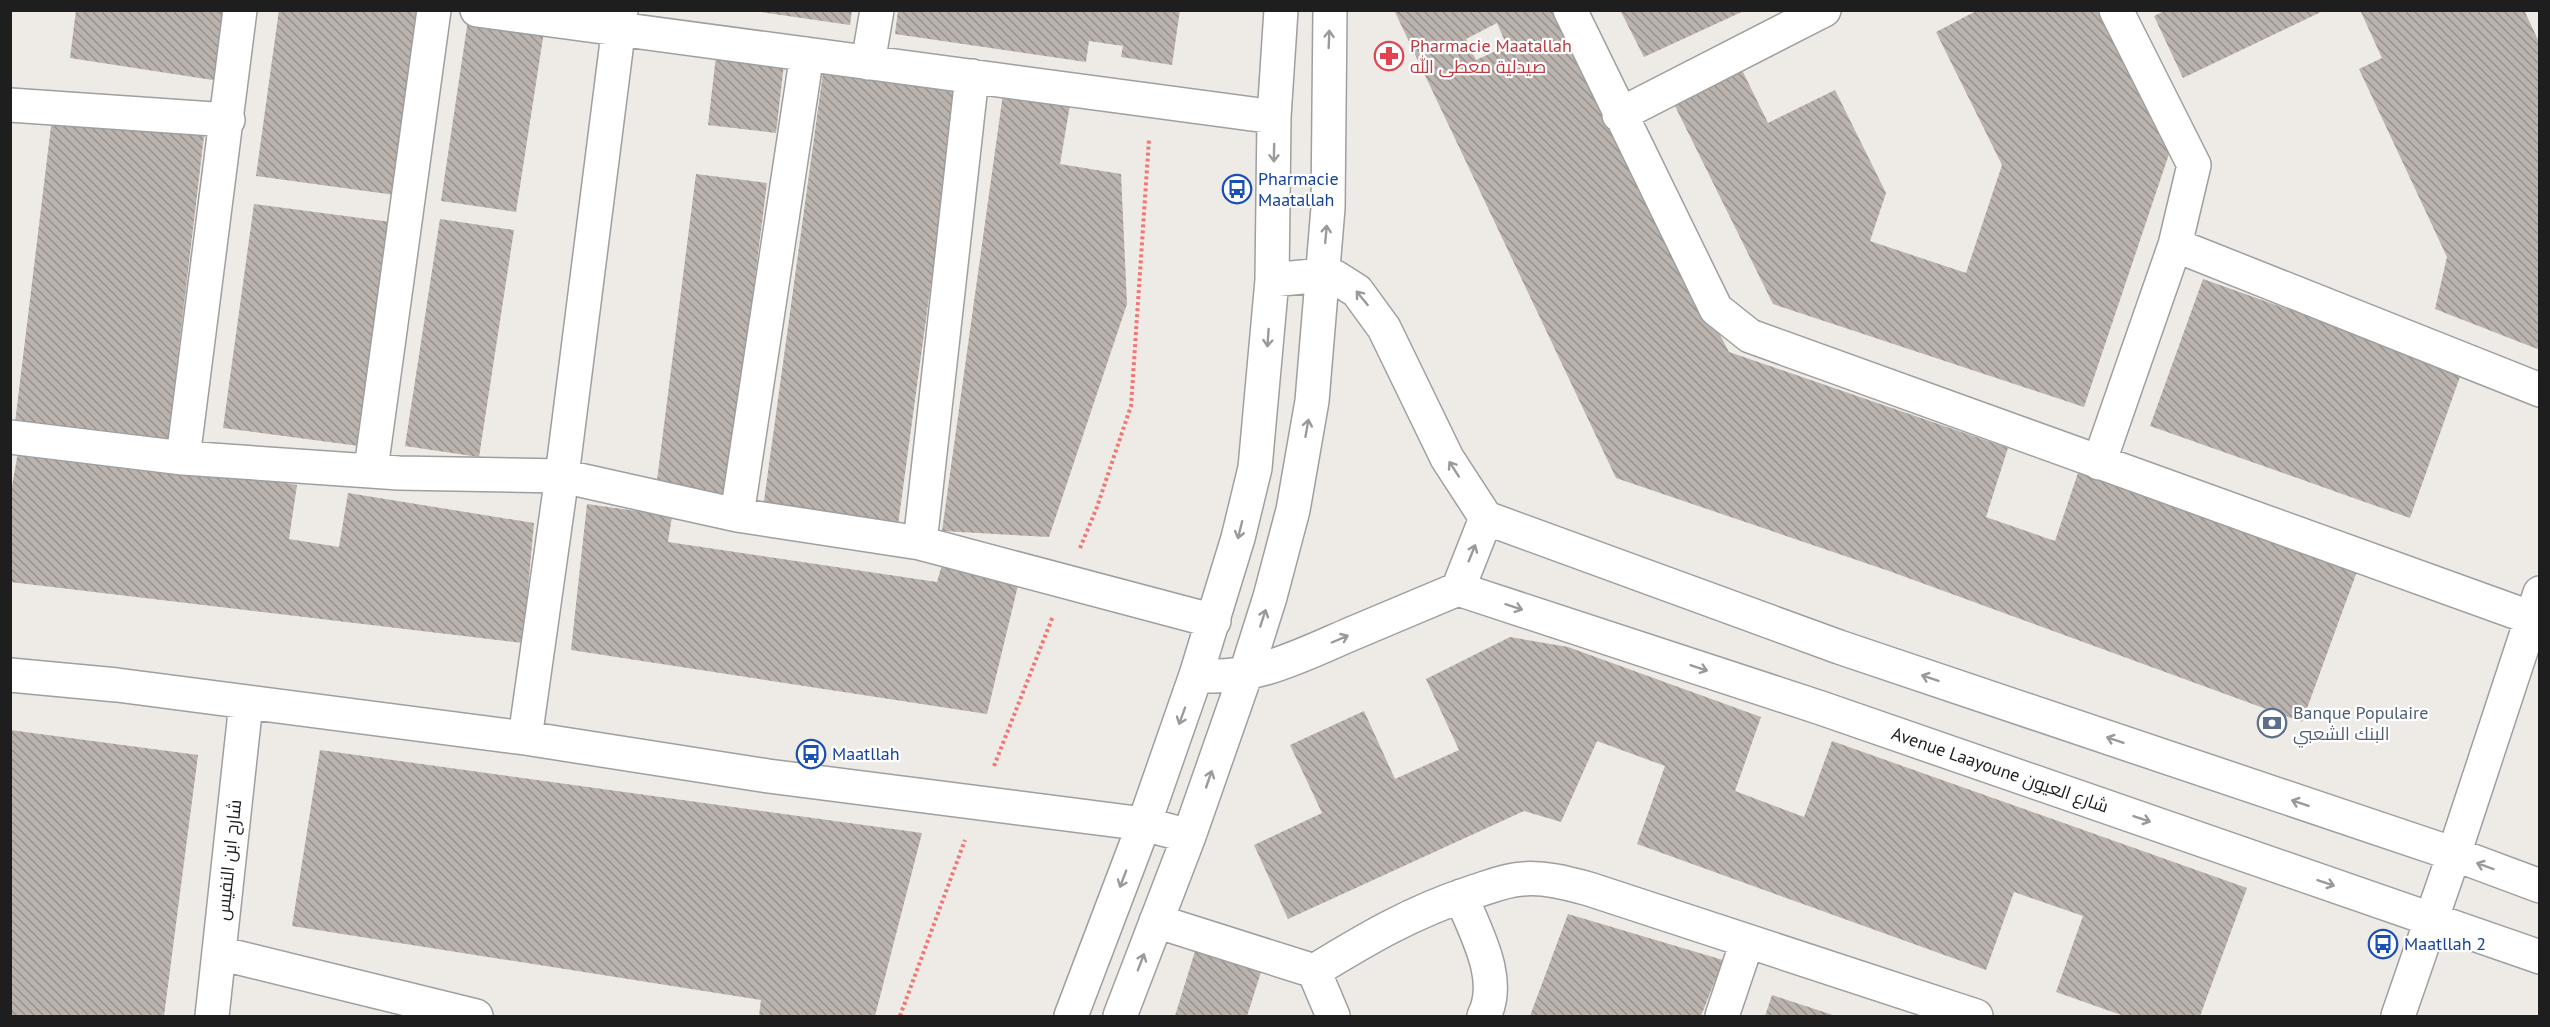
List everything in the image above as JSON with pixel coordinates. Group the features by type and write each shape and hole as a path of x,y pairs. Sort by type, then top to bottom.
{"street":[{"path":"183,458 228,120 240,10"},
{"path":"371,469 434,10"},
{"path":"477,10 620,20 807,54 1274,117"},
{"path":"868,63 877,10"},
{"path":"1071,1017 1144,824 1196,675 1238,538 1255,468 1272,280 1274,117 1281,10"},
{"path":"1120,1017 1189,836 1246,673 1270,597 1293,510 1312,401 1328,208 1330,10"},
{"path":"1570,10 1619,115 1716,309 1750,336 2099,463 2537,611 2398,1017"},
{"path":"1619,115 1824,10"},
{"path":"2099,463 2175,245 2194,165 2116,10"},
{"path":"525,738 562,476 620,20"},
{"path":"737,515 807,54"},
{"path":"920,543 972,76"},
{"path":"10,105 228,120"},
{"path":"2175,245 2540,390"},
{"path":"1272,280 1322,275 1335,277 1357,291 1384,328 1447,458 1486,518 1839,647 2454,854 2540,886"},
{"path":"10,437 183,458 371,469 399,473 562,476 737,515 920,543 1214,621"},
{"path":"1196,675 1216,678 1284,663 1458,589 1486,518"},
{"name":"Avenue Laayoune شارع العيون","path":"1458,589 1821,708 2540,957"},
{"path":"10,675 117,685 525,738 768,776 1144,824 1189,836"},
{"name":"شارح ابن النفيس","path":"212,1017 246,703"},
{"path":"1156,921 1314,971 1388,927 1461,896 1521,879 1550,879 1589,888 1957,1013"},
{"path":"1461,896 1488,965 1492,990 1484,1017"},
{"path":"1722,1017 1747,942"},
{"path":"219,953 476,1017"},
{"path":"1314,971 1333,1017"}],"building":[{"path":"76,10 231,10 219,81 70,58"},
{"path":"279,10 421,10 395,195 256,176"},
{"path":"747,10 852,10 850,25"},
{"path":"898,10 1180,10 1172,65 1121,57 1123,46 1089,41 1086,62 895,34"},
{"path":"1394,10 1551,10 1729,352 2008,448 1986,517 2055,541 2080,467 2359,566 2302,722 1889,571 1616,478","holes":["1497,23 1507,46 1476,60 1466,39"]},
{"path":"1620,10 1746,10 1644,57"},
{"path":"1978,10 2097,10 2169,154 2084,407 1773,304 1674,104 1742,70 1768,123 1835,90 1886,193 1870,241 1966,273 2002,165 1936,32"},
{"path":"2166,10 2325,10 2183,78 2154,16"},
{"path":"2360,10 2524,10 2540,44 2540,350 2435,309 2447,257 2359,69 2382,58"},
{"path":"469,13 545,25 516,212 441,201"},
{"path":"716,56 784,64 776,133 708,125"},
{"path":"823,73 957,91 898,525 763,508"},
{"path":"1003,94 1071,99 1060,164 1121,174 1127,304 1049,537 942,531"},
{"path":"52,118 204,136 168,440 15,423"},
{"path":"696,174 767,183 727,498 656,488"},
{"path":"254,204 391,222 359,446 223,428"},
{"path":"440,219 514,230 479,457 405,446"},
{"path":"2203,279 2462,371 2410,518 2150,426"},
{"path":"20,440 297,485 289,539 339,547 348,493 534,523 523,643 10,582 10,498"},
{"path":"587,504 672,516 668,542 937,582 942,565 1020,577 987,714 571,650"},
{"path":"1510,637 1568,647 1761,717 1735,791 1804,817 1832,741 2247,888 2200,1016 2124,1016 2056,992 2083,916 2014,892 1986,970 1637,844 1665,766 1597,741 1561,822 1524,811 1288,919 1254,845 1322,813 1290,745 1364,711 1395,779 1459,750 1426,679"},
{"path":"10,730 198,755 164,1016 10,1016"},
{"path":"320,750 922,833 875,1016 759,1016 761,1000 292,926"},
{"path":"1568,914 1723,960 1701,1016 1530,1016"},
{"path":"1196,948 1262,969 1247,1016 1175,1016"},
{"path":"1772,995 1836,1016 1765,1016"}],"place":[{"name":"Pharmacie Maatallah صيدلية معطى الله","path":"1389,56"},
{"name":"Pharmacie Maatallah","path":"1237,189"},
{"name":"Banque Populaire البنك الشعبي","path":"2272,723"},
{"name":"Maatllah","path":"811,754"},
{"name":"Maatllah 2","path":"2383,944"}]}
